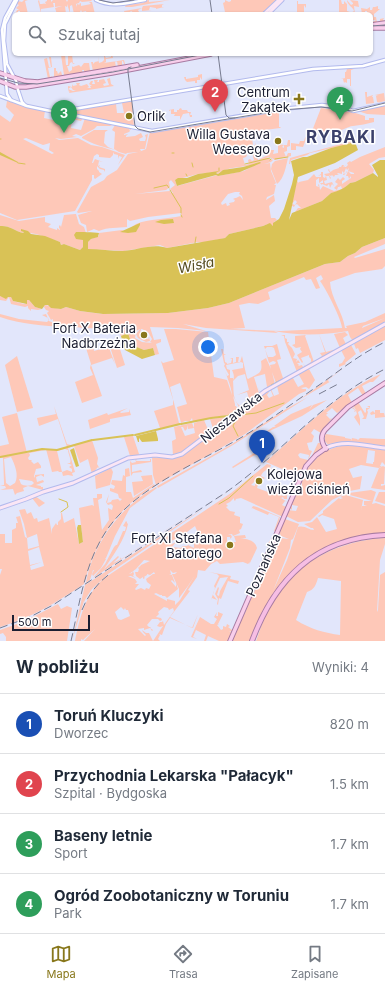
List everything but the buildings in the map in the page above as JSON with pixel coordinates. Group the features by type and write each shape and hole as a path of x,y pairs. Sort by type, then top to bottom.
{"highway":[{"path":"252,641 264,612 272,598 289,577 304,564 322,552 339,544 362,537 385,535"}],"main road":[{"path":"271,12 281,0"},
{"path":"266,12 281,0"},
{"path":"373,26 385,23"},
{"path":"373,27 385,28"},
{"path":"3,73 14,79 39,82 186,56"},
{"path":"0,82 7,82 18,88 112,73 201,56"},
{"name":"Nieszawska","path":"0,508 70,484 123,460 140,456 159,455 172,457 182,454 265,391 385,324"},
{"path":"325,448 322,437 326,429 348,407 385,383"},
{"path":"325,448 332,445 349,443 375,447"},
{"path":"325,448 343,445 385,448"},
{"name":"Poznańska","path":"230,641 308,463 325,448"}],"street":[{"path":"11,100 8,94 7,82 3,73 2,30 5,18 16,0"},
{"path":"16,0 6,20 4,32 7,64 25,105"},
{"path":"96,0 112,5 145,0"},
{"path":"61,112 313,69 362,66 385,60"},
{"path":"7,82 8,78 14,79"},
{"path":"12,86 15,84 14,79"},
{"path":"5,98 8,94"},
{"path":"0,96 25,105 150,131 281,109 324,106 345,108 354,111 385,104"}],"shaded area":[{"path":"24,0 28,0 25,1 28,12 16,12 19,10 16,8 19,5 17,4 18,1 22,2"},
{"path":"39,0 40,4 46,4 45,2 47,0 51,0 51,2 53,0 66,0 67,2 68,0 91,0 92,1 80,1 76,4 77,7 77,4 80,5 79,4 81,3 81,6 91,4 89,2 92,2 94,12 82,12 81,10 80,12 74,12 72,5 70,6 70,12 67,4 67,7 65,6 66,12 56,12 55,8 62,6 55,7 55,3 53,3 54,7 41,9 41,12"},
{"path":"149,0 149,2 170,0 125,7 126,5 143,3 143,1"},
{"path":"225,0 229,2 231,0 277,0 265,12 225,12 223,3"},
{"path":"339,0 341,0 342,4 344,4 344,1 347,4 347,11 350,12 339,12"},
{"path":"347,0 351,5 353,3 350,0 358,1 359,7 354,6 355,12 352,12 354,11"},
{"path":"297,1 298,4 306,4 306,8 304,5 304,12 297,12"},
{"path":"164,4 162,7 164,7 156,9 150,7 149,10 152,10 142,11 143,6"},
{"path":"378,6 378,9 380,9 374,14 377,22 384,18 383,20 385,21 373,23 376,20 373,20 373,12 362,12 361,8 367,9 370,7 370,10 372,10 373,7"},
{"path":"142,8 138,10 139,12 124,11"},
{"path":"61,56 65,56 66,65 68,65 68,56 72,56 73,63 75,63 73,64 72,62 69,66 67,66 69,72 72,70 72,66 79,65 81,67 84,63 89,63 90,70 93,71 91,62 93,62 93,64 99,61 99,63 102,62 104,60 104,56 106,58 112,56 113,58 106,59 106,62 104,63 115,61 116,68 114,69 84,74 84,70 82,70 83,73 54,78 54,68 56,68 58,74 61,71 62,75 64,75"},
{"path":"49,57 51,57 52,67 48,68 50,77 52,76 48,79 44,59 47,58 49,67 51,67"},
{"path":"124,60 125,64 122,61 122,66 118,67 117,61"},
{"path":"347,69 354,69 351,70 351,86 350,79 347,79 347,83 344,83 343,79 341,79 345,78 345,72"},
{"path":"202,74 202,80 200,77 200,80 197,80 197,83 195,83 195,81 187,82 184,77 186,77 186,79 198,77 198,75"},
{"path":"110,78 111,84 114,86 69,93 70,91 69,92 68,89 68,86 72,87 72,84 73,86 77,85 76,83 80,83 79,85 81,86 87,84 89,87 87,88 91,88 90,86 92,86 89,84 91,81 93,81 92,84 95,84 94,80 98,80 97,82 99,82 99,80 104,79 106,83 103,84 104,86 109,85 107,79","holes":["71,87 73,90 76,90 73,91 68,89"]},
{"path":"343,91 347,92 339,95 339,97 343,97 344,101 348,101 347,106 351,103 350,107 344,106 344,104 341,106 340,98 336,100 335,105 331,103 335,103 336,93"},
{"path":"347,92 350,93 350,98 348,98"},
{"path":"365,92 367,92 367,97 373,95 372,97 374,103 366,104"},
{"path":"384,93 385,101 377,103 379,102 377,102 376,96 378,96 375,95"},
{"path":"8,100 22,106 45,110 44,118 53,120 55,112 83,118 81,121 72,119 71,128 81,130 85,118 112,124 110,126 97,126 81,136 76,134 72,136 77,137 61,139 55,138 59,140 78,138 91,145 125,155 118,165 122,157 119,156 118,159 118,155 114,154 113,152 113,155 110,158 99,157 97,154 94,156 92,163 95,159 103,162 99,161 98,166 100,165 99,167 105,169 105,172 97,166 97,169 102,174 95,179 94,175 92,175 92,180 75,211 17,220 0,213 0,115 10,122 14,115 6,107","holes":["26,138 43,145 50,143 49,150 54,153 52,154 23,139"]},
{"path":"132,102 133,114 131,115 133,115 134,127 63,112 116,104 117,113 124,113 122,103 117,103"},
{"path":"385,104 385,115 367,114 358,111"},
{"path":"181,108 182,110 191,112 190,115 192,115 192,117 190,117 189,113 183,114 180,120 180,116 174,116 175,114 171,114 171,110 169,110 174,109 174,112 177,112 177,110"},
{"path":"321,108 352,112 365,116 365,120 374,118 374,122 351,126 333,132 313,132 313,130 312,131"},
{"path":"271,111 278,112 279,127 281,127 251,132 253,145 249,148 242,149 243,154 246,153 247,155 243,158 245,165 249,164 248,160 254,160 252,152 255,151 255,149 252,148 255,145 255,142 258,160 268,155 266,147 274,150 273,154 278,153 278,144 287,145 288,140 290,140 290,146 287,147 287,151 284,152 286,157 288,153 291,153 291,156 275,160 270,157 266,158 273,160 264,164 270,163 271,171 276,183 274,185 276,185 274,194 267,197 266,200 274,195 275,201 269,206 271,218 275,218 277,220 274,222 273,226 268,224 229,234 225,238 167,248 160,245 124,251 87,249 88,242 99,236 99,233 122,230 126,232 141,222 181,216 181,213 130,221 127,219 127,227 109,228 99,231 94,229 87,232 86,225 81,223 78,215 92,211 77,212 91,187 104,180 107,176 117,170 128,154 138,152 126,154 114,149 115,132 112,130 115,125 131,128 131,130 129,129 129,132 124,134 128,134 126,137 135,136 141,133 143,137 139,139 140,141 145,141 145,135 148,134 145,149 140,149 141,151 139,152 146,149 150,132 250,117 250,115","holes":["257,164 244,171 218,176 216,175 177,186 175,180 198,174 216,172 218,174 225,170","171,180 175,185 170,189 173,193 170,191 135,194 166,190 170,187 169,182","240,192 239,194 242,196 243,200 240,196 233,199 235,200 234,202 229,203 230,205 227,206 226,203 222,205 221,203 228,194"]},
{"path":"94,130 108,130 105,132 104,143 108,147 115,150 94,144 82,138"},
{"path":"308,134 303,147 296,146 296,150 291,150 291,143 299,144 300,141 304,141"},
{"path":"359,139 345,145 310,153 291,160 289,164 290,158"},
{"path":"385,147 385,157 379,158 369,164 374,170 373,173 350,183 344,188 339,191 331,193 322,201 295,212 298,208 301,208 297,204 294,207 291,205 297,181 299,183 308,180 314,174 316,177 321,177 321,175 318,176 321,172 323,172 323,177 325,178 326,176 324,174 330,173 328,170 329,169 330,172 341,167 342,165 344,165 343,167 346,165 344,167 346,167 348,165 347,163 350,161 351,162","holes":["346,168 347,170 349,168 346,176 348,176 349,179 351,176 351,178 342,184 342,181 345,179 343,177 340,180 338,178 335,182 338,184 334,188 337,190 338,187 341,186 342,189 334,191 323,186 320,190 319,184 319,187 316,186 316,180 319,178 319,183 323,180 323,183 320,183 322,185 327,186 329,184 330,188 332,184 334,186 332,182 325,184 324,181 327,180 326,176 329,176 330,179 331,178 329,175 334,177 335,175 339,175 337,174 338,173 342,174 342,171 344,173","295,200 297,202 295,205 292,204"]},
{"path":"288,158 283,176 277,184 271,169 272,164 275,161"},
{"path":"76,214 79,224 84,227 86,233 79,232 83,240 83,247 80,250 64,244 61,245 60,242 36,234 23,233 9,227 0,226 0,215 19,221 45,217 45,222 51,224 48,227 57,230 57,228 60,230 59,226 60,225 61,227 64,215"},
{"path":"385,238 385,244 354,257 355,258 385,249 385,266 382,269 355,273 330,282 332,294 342,316 345,328 347,328 346,326 365,322 385,313 385,318 385,323 353,341 348,331 302,334 274,331 278,333 206,328 183,324 206,331 150,327 154,340 161,339 161,342 156,344 159,354 155,355 153,348 144,350 132,345 128,333 121,336 120,334 125,329 89,328 61,325 53,322 53,319 51,320 47,313 49,311 44,307 45,305 61,309 66,307 80,311 102,314 168,313 208,308 229,303 325,264 340,262 362,247","holes":["321,275 323,279 320,281 333,304 342,328 281,331 230,329 245,328 239,305 249,303 258,304 270,299 268,292 304,277 306,280 311,279 316,289 320,288 316,278","385,318 362,328 363,326","140,329 136,334 138,338 146,342 150,341 149,338 147,339 140,334 142,329 148,332 152,339 150,342 152,343 142,342 135,338 136,331"]},
{"path":"0,296 6,298 9,297 6,301 0,300"},
{"path":"9,297 11,297 13,301 24,304 27,303 27,300 29,300 35,307 42,309 31,309 31,311 28,306 25,307 11,304"},
{"path":"0,314 19,319 47,322 49,320 65,327 24,323 0,317"},
{"path":"385,326 385,340 360,353 358,348 356,349 355,343"},
{"path":"164,329 208,332 214,377 227,380 232,395 225,371 227,376 229,375 224,366 225,364 221,349 223,349 224,354 226,354 224,355 225,362 227,364 231,363 232,359 230,358 233,358 233,363 236,362 236,357 239,357 238,362 240,362 242,356 248,379 261,371 261,361 266,358 271,369 270,365 275,364 276,362 273,361 269,363 264,346 272,346 277,344 281,359 277,360 283,378 285,379 276,383 272,372 275,384 272,386 271,385 260,393 258,387 260,392 267,387 265,374 254,377 259,393 240,409 237,404 240,406 249,399 247,392 237,395 249,390 245,374 238,376 233,381 236,402 233,396 235,406 238,410 213,429 210,419 228,417 234,412 229,415 193,422 192,418 190,421 181,423 177,407 187,404 180,383 170,387 180,425 160,428 154,411 173,405 173,400 161,361 163,363 174,360","holes":["267,347 274,348 276,355 273,357 268,357 265,349","241,362 243,363 243,368 232,370 234,376 233,380 233,378 230,378 230,370 227,369 226,365"]},
{"path":"345,332 348,335 343,338 346,344 340,348 334,334"},
{"path":"319,334 326,352 333,350 333,352 309,365 308,364 311,362 309,355 301,358 302,363 297,355 302,352 300,349 301,347 296,348 292,345 295,344 295,336 306,335 305,336 314,362 322,356 320,353 325,352"},
{"path":"281,335 285,335 287,342 289,342 288,344 295,354 293,358 297,359 296,362 298,360 299,361 300,363 297,363 299,365 298,366 302,365 304,369 297,372 284,336"},
{"path":"109,344 111,349 119,346 125,365 117,368"},
{"path":"108,345 115,364 112,358 91,365 102,396 82,403 75,382 93,375 86,348 93,346 94,351 108,347"},
{"path":"351,345 356,354 345,363 346,364 339,367 339,364 342,363 345,358 341,350"},
{"path":"17,356 33,408 17,412 5,365"},
{"path":"315,364 316,365 309,369 315,380 309,389 306,387 301,388 306,389 306,391 299,394 245,434 156,485 153,475 152,457 175,458 183,455 268,390 269,392 267,395 269,398 273,396 269,390 271,389 274,396 279,394 277,386 294,376 293,378 298,387 304,384 299,375 295,376"},
{"path":"344,368 328,380 329,382 333,380 299,400"},
{"path":"381,374 373,382 362,386 366,394 363,396 358,388 348,395 352,403 337,413 332,408 326,413 328,413 326,415 330,419 332,418 321,433 314,429 311,433 314,436 312,442 307,443 309,450 312,451 307,463 318,443 321,443 323,448 313,455 313,456 302,472 282,469 266,462 320,413 350,391","holes":["300,453 309,455 308,460 300,458 298,455"]},
{"path":"308,397 233,445 158,488 157,486 232,444 286,409"},
{"path":"327,400 302,416 263,434 273,427 276,427 274,426 291,414 312,405 309,410 313,405"},
{"path":"358,402 365,413 366,408 370,408 367,410 368,412 366,419 362,419 364,417 361,410 358,412 360,426 354,417 357,414 356,411 354,412 355,410 352,408 353,407 357,412 353,405"},
{"path":"54,406 67,444 71,445 92,440 98,458 97,464 100,469 98,467 92,474 88,459 80,463 74,446 68,448 75,472 72,473 73,476 63,476 62,472 58,471 52,472 46,449 56,450 67,447 58,419 39,426 37,418 56,414","holes":["65,449 68,450 70,463 67,463 72,465 69,467 72,469 72,472 67,470 62,472 57,451"]},
{"path":"128,408 120,412 129,412 129,409 131,415 110,419 110,422 90,429 88,420 107,413 108,415"},
{"path":"375,410 380,410 380,413 384,413 385,417 375,418 375,414 371,415 370,413 373,411 375,413"},
{"path":"17,413 27,453 44,448 45,450 29,453 30,455 28,458 29,460 32,460 31,461 34,464 38,462 41,466 41,468 36,469 34,476 35,478 35,475 44,474 44,477 41,475 36,477 37,482 43,480 44,482 36,485 43,487 43,490 28,486 23,488 24,491 15,495 13,489 0,490 6,488 5,486 0,486 4,485 4,482 3,458 0,458 0,446 9,444 2,417","holes":["11,457 17,477 15,483 10,486 6,483 4,459","19,479 32,481 34,483 29,486 24,485 21,484"]},
{"path":"204,420 209,432 184,453 173,455 172,441 176,439 174,427 192,423 194,428 194,423","holes":["187,425 188,429 194,428 195,433 185,436 181,427 183,427 185,431 187,429"]},
{"path":"326,434 345,437 351,439 351,441 352,438 358,440 360,438 385,439 385,447 349,442 328,445 325,441"},
{"path":"133,436 139,454 138,456 130,456 124,437"},
{"path":"346,445 385,449 385,465 382,462 380,466 382,466 379,468 361,465 349,469 353,478 362,476 360,489 350,491 346,490 346,493 332,500 310,521 298,522 286,516 288,510 296,511 298,506 292,505 292,510 289,507 294,500 295,494 298,493 302,485 302,482 296,491 304,475 314,460 328,450","holes":["368,450 375,451 373,464 366,463"]},
{"path":"262,448 263,450 233,468 232,467"},
{"path":"135,458 137,458 136,461 150,461 151,459 151,462 132,465 132,472 141,470 142,472 133,473 131,476 130,461 132,463 136,462"},
{"path":"267,464 271,465 270,468 261,476 265,478 263,479 259,477 251,485 255,486 255,484 257,484 257,488 268,492 272,487 274,487 271,489 274,490 271,494 273,495 276,489 276,492 279,494 281,492 280,495 284,496 284,492 286,491 287,494 289,491 288,493 290,494 287,495 287,499 284,499 283,497 281,498 287,502 285,501 282,505 286,507 287,505 283,517 241,498 236,499 235,501 234,498 226,504 228,506 226,507 230,511 235,512 234,515 240,517 240,523 243,524 239,530 240,533 233,536 232,534 228,535 231,535 232,537 230,539 230,537 227,537 227,542 230,544 236,542 234,536 245,535 246,538 240,538 248,539 256,545 257,548 249,565 250,562 248,564 243,562 220,564 217,561 211,564 205,571 198,570 197,577 188,590 190,591 170,617 185,625 170,618 162,635 159,634 158,639 160,641 153,641 84,641 95,629 83,640 81,639 81,641 75,641 84,607 92,592 103,579 231,493","holes":["195,526 198,533 196,541 192,544 194,544 194,548 188,545 181,548 172,547 176,542 172,544 171,541 179,538","144,560 150,561 141,565 138,568 138,572 135,572 136,576 140,579 143,577 143,579 147,574 150,575 154,572 155,574 146,579 151,585 149,589 135,589 139,584 135,584 137,582 135,579 128,576 136,578 133,576 133,571","170,570 173,573 177,572 172,574 179,589 179,598 195,575 180,600 175,605 175,601 167,599 167,601 154,594 156,593 167,598 178,589 176,583 176,587 171,581 172,580 175,583 172,575 169,574 171,574","121,607 124,610 125,608 128,610 130,616 121,620 118,619 115,612","164,607 168,608 169,610 173,608 174,611 164,625 163,621 157,626 163,626 153,641 149,633 142,630 146,635 145,636 138,629 144,628 144,630 150,628 151,627 147,625 152,619 162,620 161,618 156,617 159,614 158,612"]},
{"path":"383,466 385,467 384,484 381,484 381,486 385,485 385,490 371,488 379,468"},
{"path":"111,468 113,472 110,485 96,489 95,476"},
{"path":"129,468 130,476 126,477 126,492 131,492 133,498 154,484 155,486 129,505 109,528 94,554 84,584 44,609 0,627 0,575 2,569 0,569 0,534 5,534 5,543 12,543 12,530 16,528 16,523 18,523 16,517 20,516 25,537 27,538 19,510 25,509 27,514 31,512 34,519 37,518 38,522 49,518 52,534 52,529 56,523 58,525 58,522 61,519 61,513 64,523 74,518 79,544 83,542 79,508 92,505 94,506 93,498 97,498 97,494 102,494 102,498 98,500 102,530 109,520 108,508 112,510 113,506 111,504 108,505 106,502 109,494 107,503 111,502 112,500 118,499 120,501 122,499 119,498 118,494 110,491 110,488 114,489 115,486 111,484 112,480 122,481 123,475 125,476 125,469","holes":["37,534 39,546 28,549 27,538","39,547 44,566 31,570 30,566 42,562 30,565 28,551"]},
{"path":"152,475 153,484 134,496 132,482 143,481 141,476"},
{"path":"156,487 157,488 130,508 115,536 101,568 93,576 93,570 90,580 86,583 95,554 110,527 131,504"},
{"path":"371,490 376,492 372,504 376,503 385,506 385,534 350,538 323,550 282,583 266,606 251,641 231,641 240,620 245,613 278,533 280,538 289,539 281,536 279,532 284,520 285,519 299,524 293,539 291,540 290,548 273,591 287,560 298,527 314,530 313,528 304,524 312,522 317,517 326,532 337,529 334,519 322,515 319,517 318,516 339,498 343,498 340,497 347,494 363,500 361,510 362,506 367,506 364,505 364,501 372,501 350,495 349,493"},
{"path":"379,492 385,492 385,504 375,501"},
{"path":"35,496 45,503 39,507 32,498"},
{"path":"209,502 93,578 105,564 114,547 117,545 123,531 125,531 126,527 123,526 126,521 128,524 124,536 104,569 118,556 119,557 113,563"},
{"path":"253,506 280,517 277,528 283,518 271,545 268,543 276,532 274,531 279,517 269,513 268,515 252,508 251,509"},
{"path":"206,507 108,574 92,589 84,601 72,641 85,585"},
{"path":"385,538 385,544 380,560 377,612 380,575 385,572 385,641 256,641 272,601 293,575 306,564 336,549 352,543","holes":["318,578 341,581 340,635 318,630 296,620 307,592 314,587"]},
{"path":"209,572 231,576 230,579 239,581 238,584 228,581 221,599 219,598 218,605 218,599 215,594 218,587 217,595 219,596 220,591 228,577 220,578 215,588 214,586 219,576"},
{"path":"58,604 61,609 67,606 72,608 67,641 6,641 6,637 3,633 0,634 0,630 25,621"},
{"path":"217,612 216,616 218,616 218,612 223,614 219,624 217,625 221,630 223,629 223,626 226,627 227,624 232,630 237,623 233,631 229,631 232,632 230,641 219,641 208,636 206,641 204,641 206,635 196,630 193,637 197,639 191,637 200,617 211,624 214,624 217,619 214,617"}],"water":[{"name":"Wisła","path":"355,142 358,150 335,163 298,177 289,220 292,213 322,201 331,193 341,190 350,183 373,173 378,177 372,165 380,160 385,160 385,238 362,247 340,262 325,264 229,303 208,308 168,313 103,314 80,311 66,307 61,309 51,308 48,305 45,305 42,309 35,307 29,300 27,300 27,304 13,301 11,297 6,299 0,296 0,226 9,227 23,233 24,232 21,231 21,229 28,231 31,234 45,236 60,242 61,245 64,244 80,250 83,247 83,240 76,239 74,235 76,232 99,233 98,237 91,239 88,242 88,249 119,251 151,246 167,248 225,238 229,234 270,223 273,226 273,223 279,219 284,209 294,175 291,161"},
{"path":"0,152 18,162 18,163 0,155"},
{"path":"261,163 240,172 218,176 216,175 177,186 175,180 178,178 187,178 198,174 219,171 216,173 218,174 223,170 243,167"},
{"path":"173,219 174,223 164,224 155,222 161,220"},
{"path":"140,223 136,232 120,232"},
{"path":"128,333 132,345 144,350 153,348 155,355 142,359 125,350 121,336"},
{"path":"156,431 158,441 142,442 139,438 138,442 136,436"},
{"path":"74,448 79,466 76,467 70,450"},
{"path":"78,525 81,525 83,542 79,544 77,528"}],"waterway":[{"path":"275,159 288,157"},
{"path":"245,164 270,158"},
{"path":"18,163 25,164"},
{"path":"192,163 193,167"},
{"path":"154,188 167,185 169,188"},
{"path":"170,190 181,208 181,213"},
{"path":"195,243 196,237"},
{"path":"276,383 283,380"},
{"path":"244,404 256,396"},
{"path":"235,422 233,419 239,415 256,413 284,403"},
{"path":"181,424 228,416 237,410"},
{"path":"231,419 235,422 233,426 238,436"},
{"path":"135,435 180,424"},
{"path":"93,440 133,435"},
{"path":"0,457 42,449 57,450 92,440"},
{"path":"219,504 229,498 253,476"},
{"path":"59,499 67,502 68,507 61,512"}],"tram line":[{"path":"99,0 113,3 134,0"},
{"path":"210,0 212,12"},
{"path":"373,26 385,25"},
{"path":"0,78 18,83 37,84 113,72 195,56"},
{"path":"218,56 226,115 229,118 235,118"},
{"path":"131,67 128,68 128,72 135,126 138,129 150,132 282,110 321,107 352,111 385,103"}],"railway":[{"path":"71,641 84,582 94,553 109,527 122,511 156,485 252,431 353,361 385,342"},
{"path":"0,628 30,617 53,605 225,493 265,462 341,396 385,369"},
{"path":"319,394 340,383"},
{"path":"82,610 94,589 111,573"}],"place":[{"name":"Centrum Zakątek","path":"299,99"},
{"name":"Przychodnia Lekarska \"Pałacyk\"","path":"215,112"},
{"name":"Orlik","path":"129,116"},
{"name":"Ogród Zoobotaniczny w Toruniu","path":"340,120"},
{"name":"Baseny letnie","path":"64,133"},
{"name":"Willa Gustava Weesego","path":"278,141"},
{"name":"Fort X Bateria Nadbrzeżna","path":"144,335"},
{"name":"Toruń Kluczyki","path":"262,463"},
{"name":"Kolejowa wieża ciśnień","path":"259,481"},
{"name":"Fort XI Stefana Batorego","path":"230,545"}],"district":[{"name":"RYBAKI","path":"341,137"}]}
